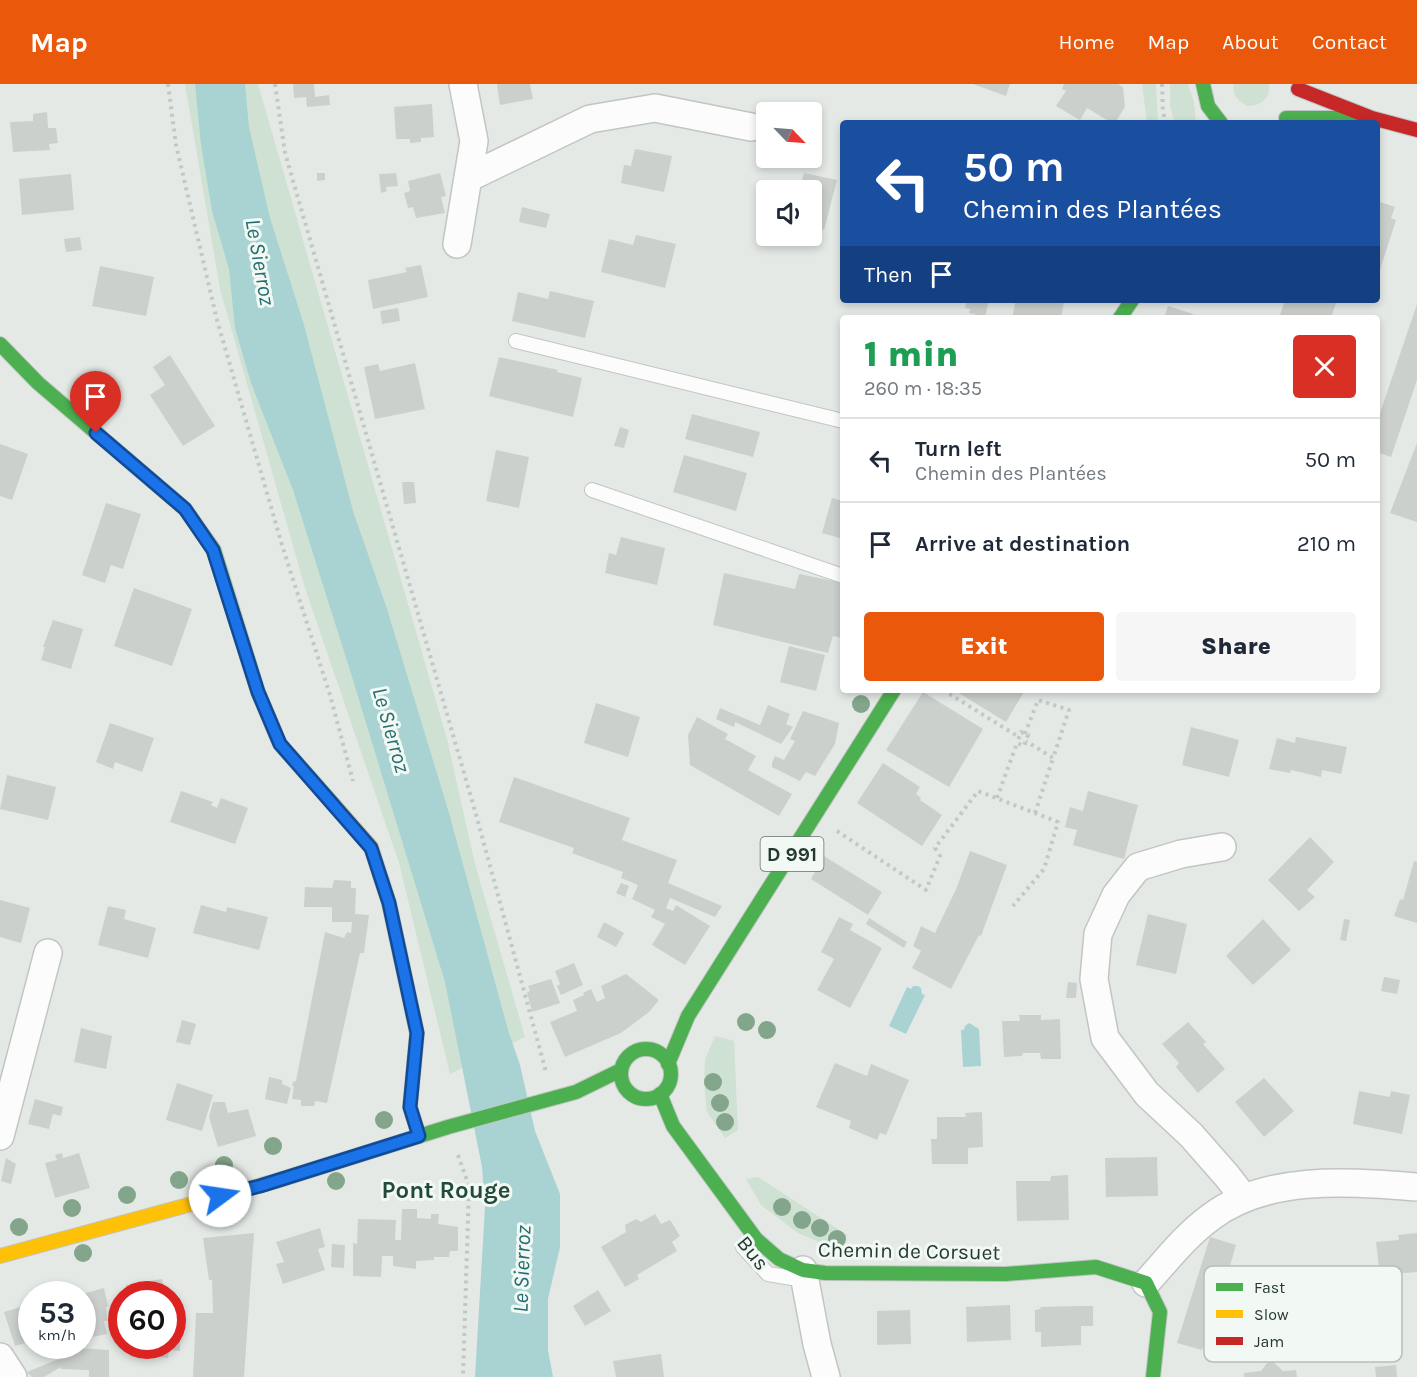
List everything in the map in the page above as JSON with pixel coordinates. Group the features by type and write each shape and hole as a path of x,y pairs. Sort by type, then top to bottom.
{"main road":[{"path":"1203,84 1207,117"},
{"path":"1283,120 1295,104 1298,86 1380,120"},
{"path":"1283,120 1372,118"},
{"path":"1380,120 1417,130"},
{"path":"0,344 38,383 185,509 213,550 258,692 280,744 371,848 389,903 417,1033 410,1107 419,1136"},
{"name":"D 991","path":"668,1064 688,1016 892,693"},
{"path":"652,1050 688,1016"},
{"path":"644,1099 660,1094 670,1080 665,1058 652,1050 645,1049 632,1053 627,1058 621,1070 624,1086 636,1097 644,1099 673,1126"},
{"path":"576,1092 621,1070"},
{"path":"0,1256 260,1186 448,1127 553,1097 576,1092 629,1092"},
{"name":"Chemin de Corsuet","path":"660,1094 673,1126 756,1239 779,1259 805,1275 1006,1274 1096,1267 1146,1283"},
{"path":"1146,1283 1160,1312 1153,1377"}],"street":[{"path":"457,244 474,141 463,84"},
{"path":"468,178 590,119 654,108 751,127"},
{"path":"1222,847 1181,854 1138,867 1116,896 1098,934 1094,979 1105,1038 1147,1094 1191,1135 1244,1198"},
{"path":"0,1136 48,953"},
{"path":"1146,1283 1210,1217 1244,1198 1297,1185 1365,1183 1417,1187"},
{"path":"805,1275 817,1344 826,1377"},
{"path":"0,1358 14,1377"}],"lane":[{"path":"516,341 840,420"},
{"path":"592,490 840,575"},
{"name":"Bus","path":"725,1197 739,1242 768,1274 805,1275"}],"path":[{"path":"168,84 176,146 217,320 354,782"},
{"path":"275,84 285,153 477,818 553,1097"},
{"path":"1162,84 1165,120"},
{"path":"948,693 1019,737"},
{"path":"1025,734 1038,700 1069,710 1035,813"},
{"path":"997,798 1021,732 1025,734"},
{"path":"1017,742 1024,746 1028,735 1025,734"},
{"path":"1026,741 1053,758"},
{"path":"815,817 926,890 939,856 935,848 978,790 1058,822 1044,869 1013,906"},
{"path":"448,1127 469,1186 463,1377"}],"green space":[{"path":"185,84 258,84 447,739 475,864 525,1037 450,1074 399,863 305,588 220,289"},
{"path":"1142,84 1156,84 1158,120 1147,120"},
{"path":"1170,84 1188,84 1194,102 1196,120 1174,120 1170,107"},
{"path":"1234,84 1269,84 1267,97 1261,103 1247,106 1236,97"},
{"path":"715,1036 734,1041 738,1130 725,1138 707,1112 704,1083 705,1060"},
{"path":"758,1177 847,1235 839,1251 798,1233 761,1205 746,1179"}],"water":[{"name":"Le Sierroz","path":"195,84 245,84 249,127 270,218 304,325 353,511 387,609 449,813 508,1030 520,1065 535,1131 560,1194 560,1247 548,1299 548,1350 553,1377 475,1377 485,1207 482,1167 445,982 293,490 251,383 235,328 229,269 212,211 201,145"},
{"path":"913,986 921,988 922,994 925,995 906,1034 889,1026 907,987 911,989"},
{"path":"969,1023 979,1029 981,1066 963,1067 961,1030 964,1030"}],"building":[{"path":"293,84 314,84 315,97 329,95 330,105 307,107 306,97 294,98"},
{"path":"497,84 530,84 533,99 500,105"},
{"path":"973,84 1010,84 1006,96"},
{"path":"1064,84 1118,84 1123,87 1125,107 1117,120 1107,120 1087,108 1080,120 1056,106 1066,91 1062,89"},
{"path":"432,104 434,137 421,138 421,142 410,143 410,139 396,139 394,107"},
{"path":"47,112 48,128 56,128 58,143 49,144 50,150 13,152 10,122 33,121 33,114"},
{"path":"635,149 672,156 664,192 621,183 624,165 631,166"},
{"path":"317,173 325,173 325,180 317,181"},
{"path":"396,173 398,186 386,187 387,191 381,193 379,174"},
{"path":"440,173 446,196 441,197 445,213 416,218 413,207 408,208 404,193 410,191 408,181"},
{"path":"804,173 837,180 824,230 822,230 822,180 802,180"},
{"path":"71,174 74,210 22,215 19,179"},
{"path":"1380,202 1395,207 1391,218 1396,220 1380,270"},
{"path":"522,207 550,214 546,228 519,222"},
{"path":"636,235 676,244 665,288 601,272 609,239 633,245"},
{"path":"80,237 82,250 66,252 64,239"},
{"path":"421,265 428,297 373,309 368,280 407,272 405,268"},
{"path":"100,266 154,277 146,316 92,306"},
{"path":"550,291 594,301 585,338 512,321 518,292 548,299"},
{"path":"966,303 988,303 985,315 969,313 970,309 965,308"},
{"path":"1015,303 1064,303 1062,315 1013,315"},
{"path":"1284,303 1336,303 1332,315 1280,315"},
{"path":"1417,304 1417,380 1391,457 1380,453 1380,413"},
{"path":"1168,306 1193,314 1193,315 1165,315"},
{"path":"398,308 400,321 382,324 380,311"},
{"path":"170,355 215,426 183,446 150,395 165,385 153,367"},
{"path":"499,357 558,370 557,372 582,378 573,417 489,396"},
{"path":"415,363 425,409 375,419 364,367 378,364 380,371"},
{"path":"692,414 760,432 753,457 685,439"},
{"path":"620,427 629,430 624,448 614,446"},
{"path":"1417,443 1417,522 1390,513"},
{"path":"0,444 28,454 12,500 0,496"},
{"path":"496,450 529,457 519,508 486,501"},
{"path":"684,455 747,473 736,511 673,492"},
{"path":"402,482 414,482 416,503 404,504"},
{"path":"832,498 840,500 840,538 822,533"},
{"path":"106,503 141,514 123,569 111,565 105,583 82,575"},
{"path":"621,537 665,548 657,585 605,573 609,553 616,555"},
{"path":"724,573 795,589 799,574 840,582 840,638 833,636 828,653 713,625"},
{"path":"134,588 192,609 172,666 114,646"},
{"path":"53,620 83,629 71,669 41,660 45,647 43,647"},
{"path":"789,646 825,655 816,691 780,682"},
{"path":"922,693 983,729 949,787 886,750"},
{"path":"959,693 1023,693 1006,722"},
{"path":"596,703 640,717 628,757 584,743"},
{"path":"768,705 790,714 786,724 793,727 781,744 735,722 734,727 716,719 720,708 760,725"},
{"path":"803,711 839,723 835,744 815,776 806,772 800,781 772,767 772,763 775,756 784,760 795,741 790,739"},
{"path":"697,717 728,734 725,739 756,756 748,770 792,794 779,816 690,765 688,735"},
{"path":"110,723 154,738 142,772 115,762 113,769 96,762"},
{"path":"1191,727 1239,740 1229,777 1182,765"},
{"path":"1296,737 1347,747 1341,774 1322,770 1321,777 1291,770 1290,773 1269,769 1277,738 1295,743"},
{"path":"883,763 920,787 916,794 921,798 920,800 942,815 922,846 857,803"},
{"path":"7,775 56,787 48,820 0,809"},
{"path":"514,777 630,818 622,840 677,860 668,883 722,906 715,917 670,898 666,908 673,911 676,905 710,926 685,965 652,945 665,924 651,917 655,910 632,899 638,885 621,878 623,872 572,853 574,848 499,822"},
{"path":"181,791 213,802 211,805 217,808 221,798 248,808 235,844 170,822"},
{"path":"1088,791 1138,805 1124,859 1073,845 1077,830 1065,827 1070,807 1083,811"},
{"path":"1310,837 1334,862 1307,890 1315,897 1299,911 1268,880"},
{"path":"970,851 1007,865 981,936 979,935 951,989 912,968 921,951 913,946 921,926 935,933 957,887"},
{"path":"824,856 882,892 868,915 811,879"},
{"path":"1414,861 1417,862 1417,923 1394,916 1400,899 1403,900"},
{"path":"334,880 351,881 351,888 356,888 355,914 369,915 364,953 360,953 327,1103 315,1101 314,1106 301,1106 301,1100 292,1099 294,1086 292,1086 296,1081 325,932 344,938 347,932 351,933 352,922 332,922 332,907 304,907 305,887 332,888"},
{"path":"621,883 629,886 625,897 616,893"},
{"path":"0,900 30,908 21,943 0,937"},
{"path":"201,905 226,912 227,907 268,917 259,950 193,933"},
{"path":"108,906 126,910 124,919 156,928 148,958 98,945"},
{"path":"1148,914 1187,924 1176,974 1136,965"},
{"path":"839,917 853,924 850,930 882,948 850,1008 817,990 834,959 821,952"},
{"path":"869,918 907,942 904,948 866,924"},
{"path":"1263,919 1291,950 1253,985 1226,956"},
{"path":"1344,919 1350,920 1346,941 1340,940"},
{"path":"604,922 624,933 616,947 597,937"},
{"path":"574,963 583,985 561,995 555,971"},
{"path":"626,974 659,1000 649,1012 621,1033 565,1057 550,1022 577,1011 573,1000 591,989 597,1002 605,998 601,986"},
{"path":"1384,977 1400,980 1397,994 1381,991"},
{"path":"551,979 560,1003 532,1012 527,992 530,991 528,986"},
{"path":"1068,982 1077,983 1076,998 1066,998"},
{"path":"1019,1015 1041,1015 1041,1020 1060,1019 1061,1059 1041,1059 1040,1053 1023,1053 1022,1056 1004,1057 1002,1021 1020,1021"},
{"path":"182,1020 196,1024 190,1045 176,1042"},
{"path":"1188,1022 1206,1042 1203,1044 1225,1069 1198,1093 1176,1067 1179,1063 1162,1044"},
{"path":"81,1028 112,1036 106,1069 74,1062"},
{"path":"835,1063 867,1076 871,1064 909,1080 886,1135 880,1133 877,1140 849,1128 851,1121 816,1107"},
{"path":"269,1077 282,1080 282,1084 291,1088 287,1104 265,1099"},
{"path":"1264,1078 1294,1111 1264,1137 1235,1102"},
{"path":"177,1083 213,1095 202,1131 166,1120"},
{"path":"1359,1091 1390,1097 1391,1091 1410,1095 1402,1134 1353,1124"},
{"path":"35,1099 63,1107 61,1116 53,1114 49,1129 28,1124"},
{"path":"213,1102 225,1102 228,1113 248,1109 256,1136 218,1147 209,1117"},
{"path":"982,1112 983,1147 968,1148 968,1164 932,1164 931,1139 937,1139 937,1117 966,1117 965,1113"},
{"path":"62,1153 63,1158 79,1153 90,1188 55,1198 45,1163 57,1160 55,1155"},
{"path":"1157,1157 1158,1196 1106,1197 1105,1158"},
{"path":"6,1158 16,1164 11,1184 1,1181"},
{"path":"1068,1175 1069,1220 1017,1221 1016,1181 1050,1181 1051,1176"},
{"path":"402,1209 417,1209 417,1218 431,1219 431,1214 439,1214 438,1224 458,1227 458,1251 450,1251 449,1257 434,1257 434,1260 416,1261 416,1269 393,1266 393,1256 382,1256 381,1277 353,1276 353,1243 357,1244 358,1219 396,1220 395,1240 401,1240"},
{"path":"655,1214 661,1224 670,1220 680,1236 672,1242 677,1251 637,1275 639,1279 625,1287 601,1247 626,1232 625,1225 636,1219 641,1222"},
{"path":"320,1228 325,1247 318,1249 325,1270 283,1284 276,1264 284,1262 276,1242"},
{"path":"254,1233 244,1377 193,1377 196,1313 213,1313 212,1280 209,1280 203,1238"},
{"path":"1417,1233 1417,1272 1402,1273 1402,1266 1379,1266 1376,1242 1399,1240 1398,1235"},
{"path":"1210,1237 1236,1245 1230,1266 1204,1266 1204,1344 1202,1350 1177,1343"},
{"path":"332,1244 345,1245 344,1268 331,1267"},
{"path":"104,1288 108,1306 106,1307 107,1321 104,1321 107,1334 96,1336 96,1290"},
{"path":"598,1290 611,1311 585,1326 573,1306"},
{"path":"1010,1305 1011,1340 967,1342 966,1307"},
{"path":"1093,1306 1093,1326 1081,1326 1081,1345 1041,1347 1041,1332 1035,1332 1035,1310 1041,1309 1040,1307"},
{"path":"18,1308 18,1345 15,1346 4,1312"},
{"path":"910,1310 911,1344 877,1345 877,1311"},
{"path":"96,1349 108,1350 109,1377 89,1377 89,1370 61,1369 61,1367 44,1377 32,1377 27,1372 59,1359 96,1359"},
{"path":"661,1354 664,1377 616,1377 613,1361"},
{"path":"1268,1362 1273,1362 1283,1371 1296,1370 1297,1377 1244,1377 1244,1373 1261,1371"},
{"path":"1396,1365 1397,1377 1376,1377 1375,1367"}],"traffic: fast":[{"path":"1203,84 1208,106 1219,120"},
{"path":"1286,118 1353,118"},
{"path":"1122,315 1130,303"},
{"path":"0,344 38,383 185,509 214,550 258,692 280,744 334,805"},
{"path":"668,1064 688,1016 892,693"},
{"path":"646,1049 660,1053 667,1060 671,1074 667,1088 660,1095 646,1099 632,1095 625,1088 621,1074 625,1060 632,1053 646,1049"},
{"path":"276,1181 448,1127 576,1092 621,1070"},
{"path":"660,1094 673,1126 756,1239 779,1259 803,1270 825,1273 1006,1274 1096,1267 1146,1283 1160,1312 1153,1377"}],"traffic: slow":[{"path":"334,805 371,847 389,903 417,1033 410,1107 419,1136"},
{"path":"0,1256 276,1181"}],"traffic: jam":[{"path":"1298,89 1380,120"},
{"path":"1380,120 1417,130"}],"district":[{"name":"Pont Rouge","path":"446,1190"}],"route":[{"path":"96,433 185,509 213,550 258,692 280,744 371,848 389,903 417,1033 410,1107 419,1136 260,1186 220,1196"}]}
